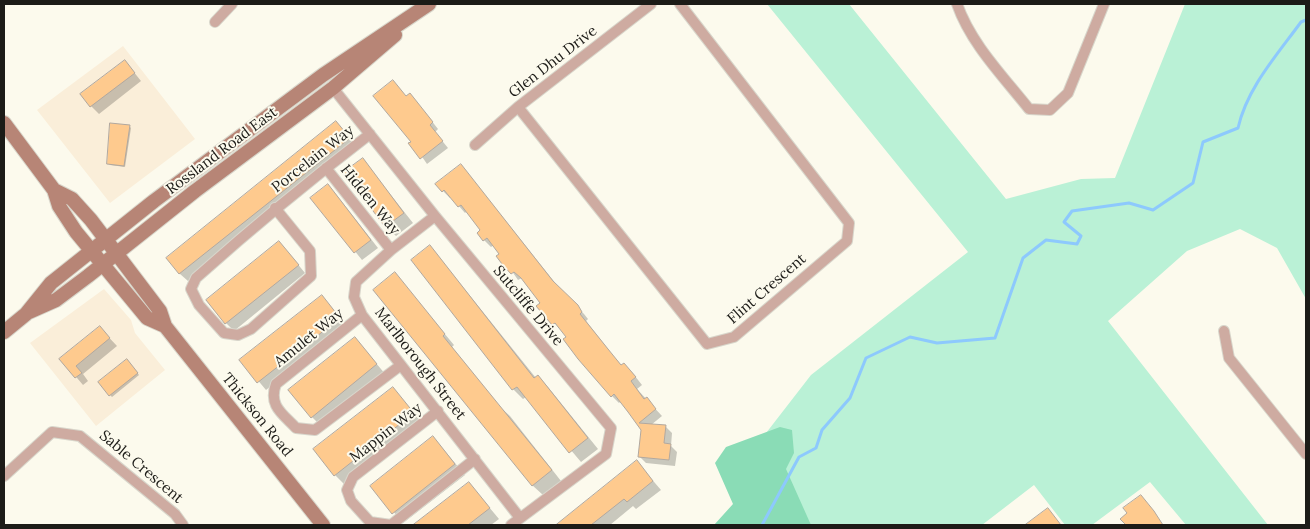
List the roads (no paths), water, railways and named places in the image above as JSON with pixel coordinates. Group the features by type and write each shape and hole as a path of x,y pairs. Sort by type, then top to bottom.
{"main road":[{"name":"Rossland Road East","path":"26,314 56,300 103,265 195,191 333,88 430,4"},
{"name":"Rossland Road East","path":"4,332 26,314 51,283 92,251 322,75 430,4"},
{"name":"Thickson Road","path":"4,123 54,190 59,206 103,265 147,318 164,326"},
{"name":"Thickson Road","path":"54,190 72,199 107,240 160,311 164,326 323,525"}],"street":[{"path":"215,22 232,4"},
{"name":"Glen Dhu Drive","path":"475,145 518,107 651,4"},
{"name":"Flint Crescent","path":"518,107 707,344 734,337 847,241 849,223 680,4"},
{"path":"957,4 964,21 993,64 1029,109 1050,110 1068,93 1104,4"},
{"name":"Sutcliffe Drive","path":"333,88 435,216 610,428 606,454 511,525"},
{"name":"Porcelain Way","path":"275,208 310,251 311,276 251,329 238,335 224,334 199,305 192,289 196,278 275,208 370,134"},
{"name":"Hidden Way","path":"326,168 391,250"},
{"name":"Marlborough Street","path":"435,216 391,250 356,282 354,297 362,315 520,518"},
{"name":"Amulet Way","path":"362,315 276,384 272,395 276,406 296,428 315,430 400,365"},
{"path":"1224,331 1230,358 1306,454"},
{"name":"Mappin Way","path":"438,411 353,478 347,490 351,501 370,522 391,525 475,459"},
{"name":"Sable Crescent","path":"4,476 52,432 80,436 175,514 183,525"}],"waterway":[{"path":"762,525 799,457 816,448 822,430 850,398 866,358 910,337 937,343 995,338 1023,258 1046,240 1077,244 1081,236 1064,222 1072,211 1129,203 1153,210 1193,183 1203,142 1238,128 1248,99 1264,72 1301,22 1306,20"}]}
